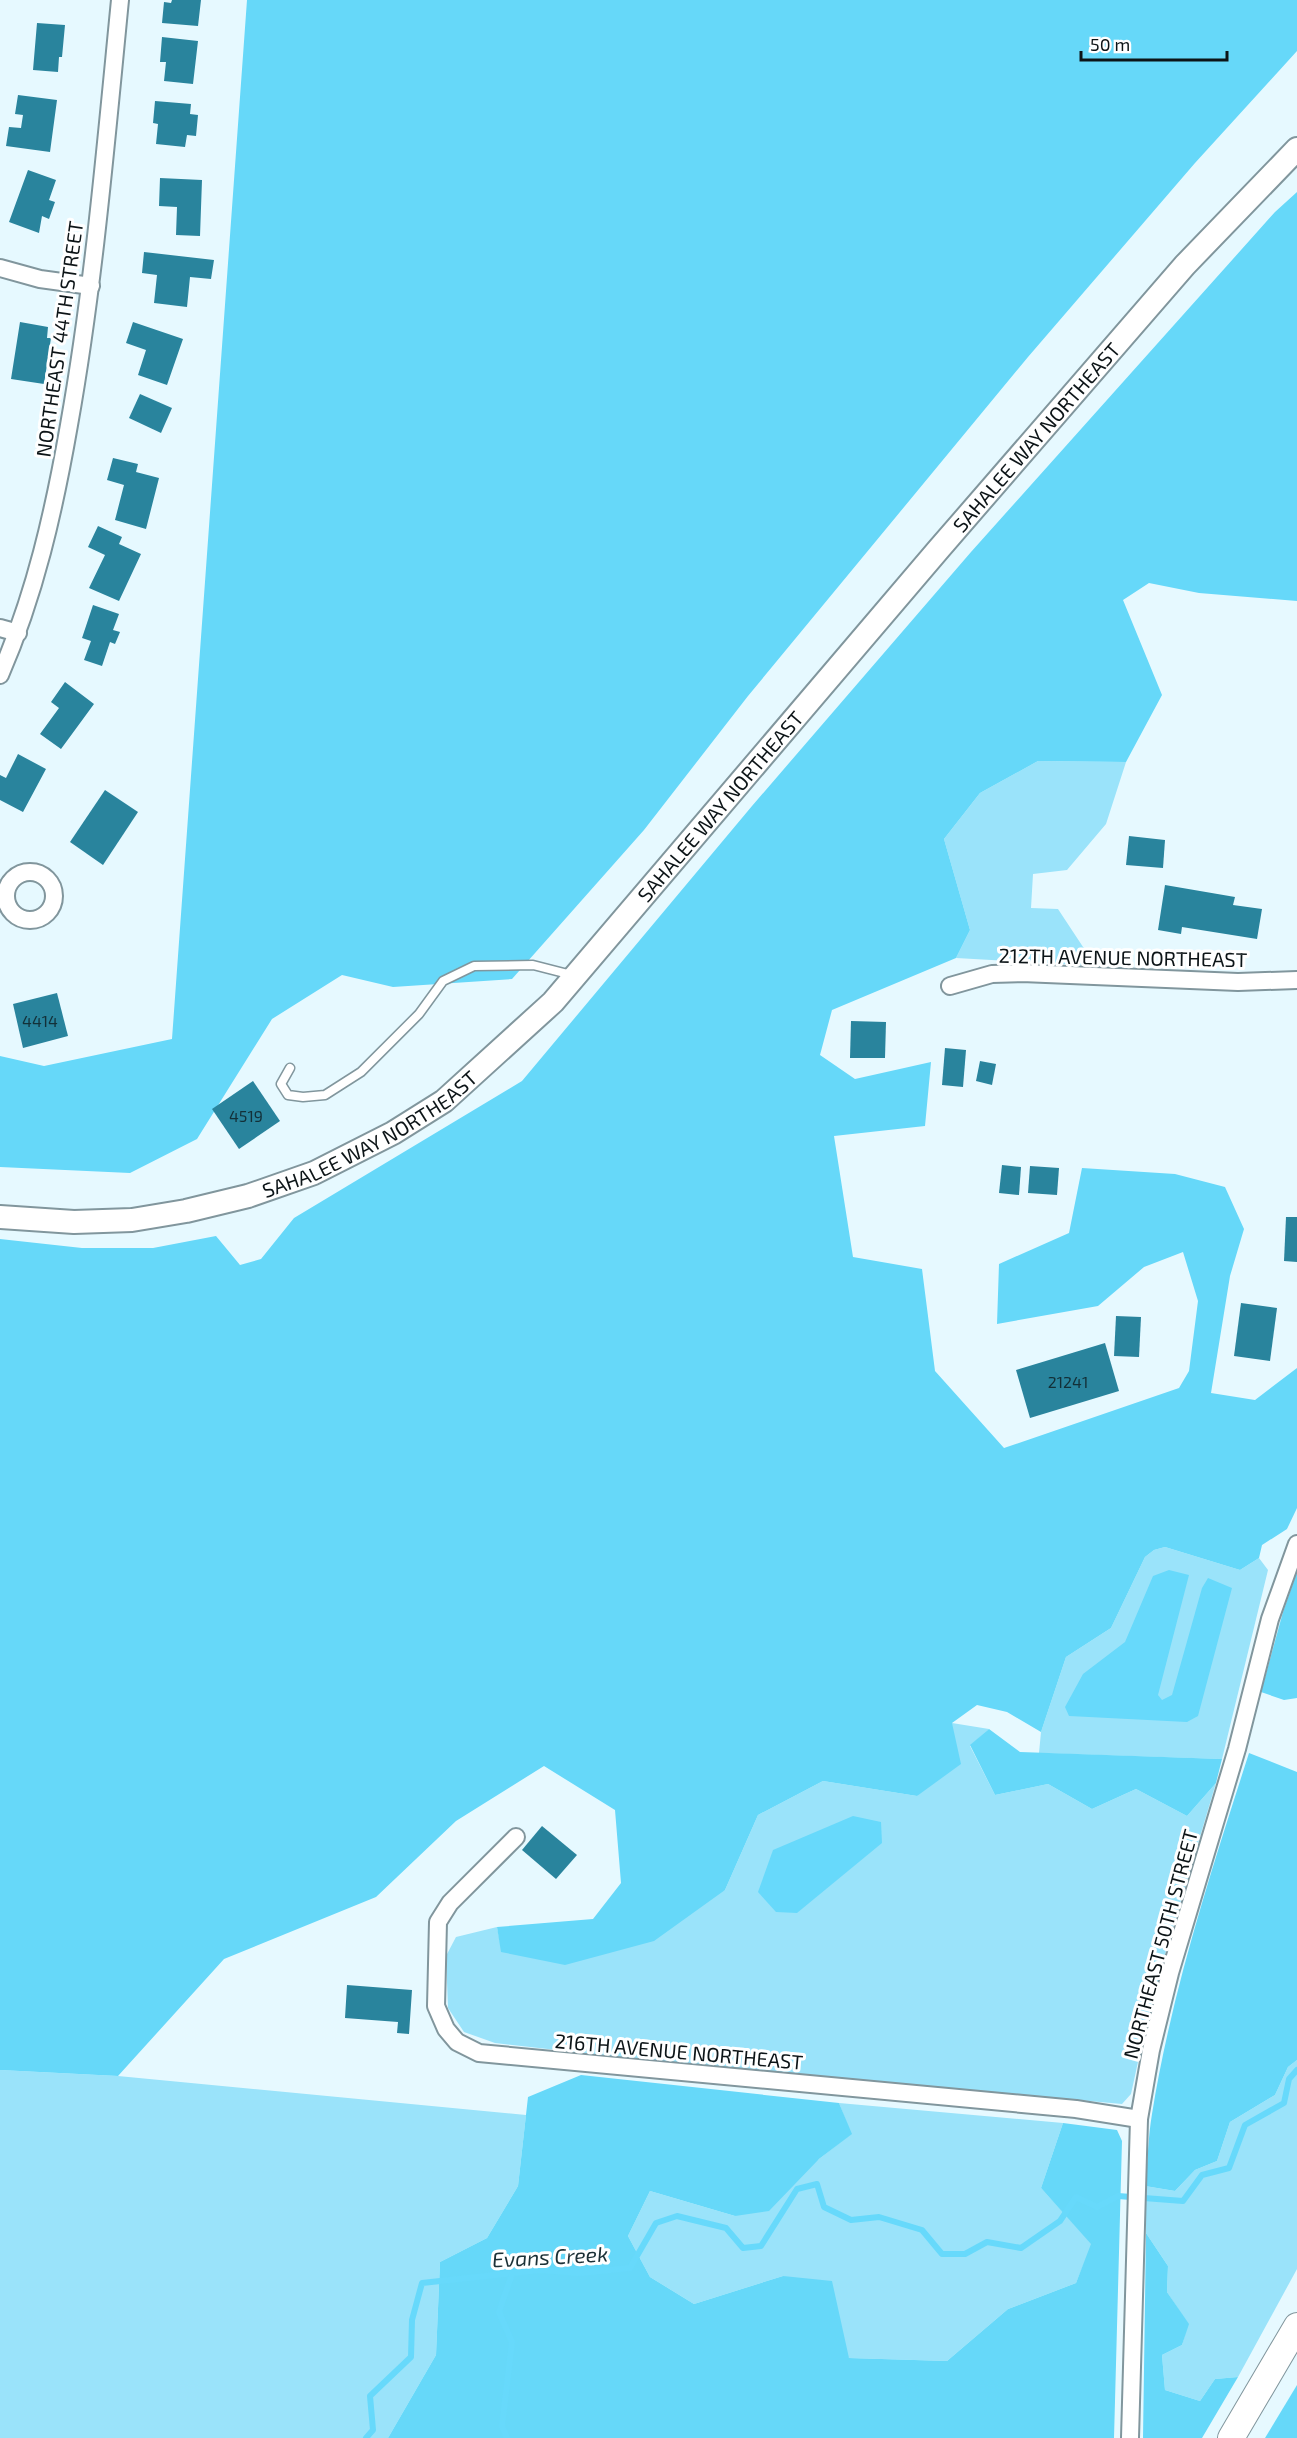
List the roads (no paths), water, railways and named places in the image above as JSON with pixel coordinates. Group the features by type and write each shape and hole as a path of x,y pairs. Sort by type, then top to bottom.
{"main road":[{"name":"SAHALEE WAY NORTHEAST","path":"0,1217 74,1222 132,1220 227,1201 314,1173 393,1133 444,1101 553,1002 938,550 1185,265 1297,150"},
{"path":"1231,2438 1297,2326"}],"street":[{"name":"NORTHEAST 44TH STREET","path":"0,675 18,633 38,570 58,486 81,357 91,286 120,0"},
{"path":"0,268 40,279 91,286"},
{"path":"0,628 18,633"},
{"name":"212TH AVENUE NORTHEAST","path":"950,986 992,974 1238,982 1297,980"},
{"name":"NORTHEAST 50TH STREET","path":"1130,2438 1139,2119 1151,2050 1170,1973 1237,1749 1270,1619 1297,1544"},
{"name":"216TH AVENUE NORTHEAST","path":"516,1838 450,1903 438,1922 436,2006 446,2029 457,2042 479,2053 1076,2109 1139,2119"}],"lane":[{"path":"290,1068 281,1084 288,1095 303,1097 325,1095 361,1072 419,1014 443,981 474,966 532,965 575,976"}],"waterway":[{"name":"Evans Creek","path":"366,2438 373,2430 370,2396 411,2357 412,2320 422,2283 541,2270 581,2273 630,2268 656,2223 677,2216 726,2228 743,2248 761,2246 797,2189 817,2184 824,2207 851,2220 879,2217 922,2230 942,2254 965,2254 987,2242 1021,2248 1060,2221 1076,2197 1097,2207 1118,2196 1183,2201 1202,2175 1229,2168 1245,2125 1284,2103 1289,2079 1297,2070"},
{"path":"507,2438 502,2426 512,2342 499,2312 512,2274"}]}
